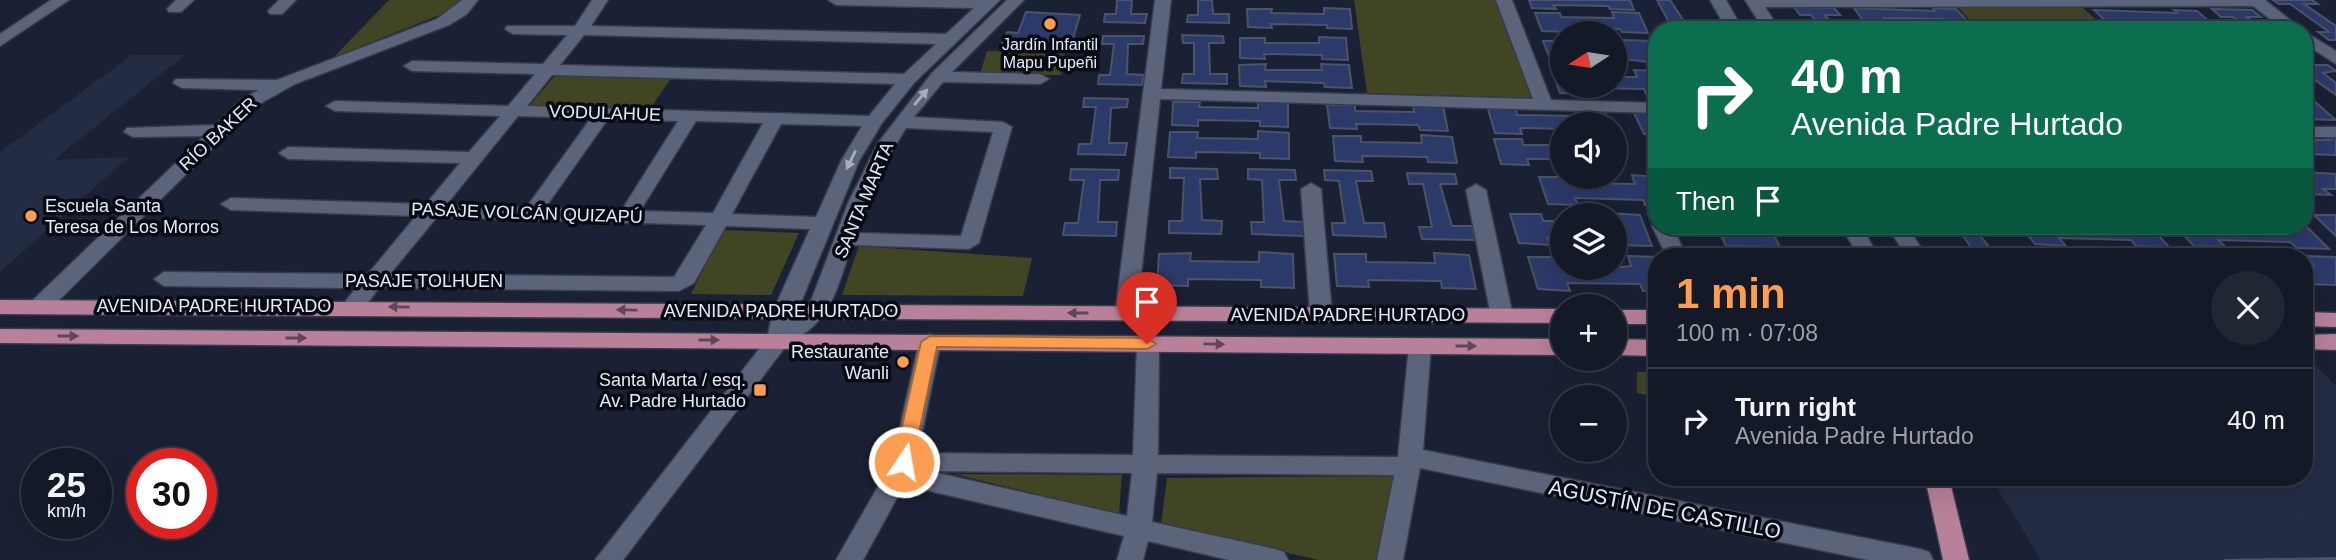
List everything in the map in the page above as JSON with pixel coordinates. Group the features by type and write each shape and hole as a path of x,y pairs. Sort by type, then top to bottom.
{"main road":[{"name":"AVENIDA PADRE HURTADO","path":"0,307 1550,316"},
{"path":"1627,317 1648,317"},
{"path":"2313,320 2336,320"},
{"name":"AVENIDA PADRE HURTADO","path":"0,336 1550,347"},
{"path":"2313,342 2336,342"},
{"path":"1627,347 1648,348"},
{"path":"1939,486 1956,560"}],"street":[{"path":"0,41 61,0"},
{"name":"RÍO BAKER","path":"40,306 248,103 278,85 443,22 458,14 470,0"},
{"path":"352,307 548,70 600,0"},
{"path":"836,0 990,2"},
{"name":"SANTA MARTA","path":"608,560 778,341 800,328 817,312 880,156 901,122 939,77 1016,0"},
{"path":"1126,313 1163,0"},
{"path":"1504,0 1544,105"},
{"path":"1718,0 1730,21"},
{"path":"1754,1 2255,0 2283,21"},
{"path":"1754,1 1766,21"},
{"name":"SANTA MARTA","path":"778,341 784,311 850,161 874,121 908,79 990,2"},
{"path":"513,29 951,39"},
{"path":"2313,43 2336,59"},
{"path":"412,66 908,79"},
{"path":"939,77 1040,79"},
{"path":"182,83 278,85"},
{"path":"1152,93 1648,108"},
{"name":"VODULAHUE","path":"335,106 874,121"},
{"path":"532,214 603,114"},
{"path":"627,216 690,116"},
{"path":"720,219 775,118"},
{"path":"846,239 969,243 1003,127 901,122"},
{"path":"133,132 219,130"},
{"path":"2313,132 2336,132"},
{"path":"288,153 475,158"},
{"path":"1311,189 1321,314"},
{"path":"1476,190 1502,316"},
{"name":"PASAJE VOLCÁN QUIZAPÚ","path":"231,204 823,223"},
{"name":"PASAJE TOLHUEN","path":"164,279 683,282 720,219"},
{"path":"849,560 901,468 930,342"},
{"path":"1129,560 1139,528 1147,344"},
{"path":"1390,560 1409,462 1420,346"},
{"name":"AGUSTÍN DE CASTILLO","path":"901,468 1143,462 1409,462 1920,560"},
{"path":"901,468 1275,560"}],"shaded area":[{"name":"Escuela Santa Teresa de Los Morros","path":"132,55 185,55 54,160 129,157 0,272 0,152"},
{"path":"2313,363 2336,386 2336,560 2041,560 1996,486 2313,486"}],"green space":[{"path":"389,0 460,0 442,14 334,57"},
{"path":"1354,0 1499,0 1531,98 1367,93"},
{"path":"1951,0 2050,0 2057,7 2082,7 2097,21 1971,21"},
{"path":"987,51 1065,53 1061,75 980,74"},
{"path":"558,72 673,75 650,109 530,105"},
{"path":"723,230 799,233 771,295 691,294"},
{"path":"859,246 1032,258 1023,296 842,295"},
{"path":"1637,372 1648,372 1648,395 1637,393"},
{"path":"954,474 1122,475 1119,514"},
{"path":"1394,476 1391,560 1319,560 1161,524 1167,478"}],"building":[{"path":"1117,0 1132,0 1131,14 1147,14 1145,23 1104,22 1105,14 1116,14"},
{"path":"1198,0 1212,0 1213,14 1229,14 1229,23 1187,22 1188,15 1198,15"},
{"path":"1529,0 1630,0 1634,10 1610,9 1608,6 1553,5 1556,9 1532,8"},
{"path":"1657,0 1670,0 1684,21 1668,21"},
{"path":"2273,0 2312,0 2318,4 2304,4 2336,26 2336,40 2329,40 2318,32 2329,32 2290,4 2279,4"},
{"path":"1794,7 1834,8 1840,15 1825,15 1830,21 1816,21 1811,15 1800,15"},
{"path":"1324,8 1350,9 1352,29 1327,28 1327,25 1271,24 1272,28 1248,27 1247,9 1272,9 1271,13 1324,14"},
{"path":"1854,8 1935,11 1933,8 1956,9 1967,21 1884,18 1886,21 1864,21"},
{"path":"2212,9 2252,10 2261,17 2247,17 2252,21 2238,21 2233,17 2221,17"},
{"path":"2094,10 2177,13 2174,10 2197,11 2209,21 2127,20 2106,21"},
{"name":"Jardín Infantil Mapu Pupeñi","path":"1026,12 1080,15 1070,49 1001,46 1007,32 1018,33"},
{"path":"1612,12 1639,13 1648,33 1628,32 1628,21 1550,21 1550,31 1542,31 1535,13 1560,13 1561,17 1614,18"},
{"path":"1182,35 1223,36 1224,43 1209,43 1210,74 1227,74 1227,84 1182,83 1183,74 1194,74 1194,43 1183,43"},
{"path":"1103,36 1144,36 1143,44 1128,44 1127,74 1144,75 1142,85 1098,84 1099,75 1110,75 1114,44 1102,44"},
{"path":"1319,37 1346,38 1348,60 1322,59 1322,55 1264,54 1265,59 1240,58 1240,38 1265,38 1265,43 1319,43"},
{"path":"1628,40 1648,41 1648,62 1628,60"},
{"path":"1543,41 1550,41 1550,58"},
{"path":"1266,64 1265,70 1322,70 1321,64 1349,65 1352,88 1325,87 1324,83 1265,81 1266,87 1240,86 1239,65"},
{"path":"2313,65 2328,65 2336,71 2323,73 2336,83 2336,95 2313,79"},
{"path":"1634,70 1648,71 1648,94 1644,89 1628,89 1628,77 1637,77"},
{"path":"1084,98 1128,99 1127,107 1111,108 1109,143 1127,143 1125,155 1078,154 1079,144 1091,144 1096,107 1083,107"},
{"path":"2313,100 2336,120 2313,119"},
{"path":"1258,101 1288,102 1288,127 1260,126 1260,121 1198,120 1198,126 1172,125 1173,102 1200,102 1199,107 1258,108"},
{"path":"1413,104 1443,106 1448,131 1420,130 1418,125 1356,124 1357,129 1330,128 1327,105 1355,105 1355,111 1414,112"},
{"path":"1574,108 1605,112 1575,112"},
{"path":"1488,109 1516,109 1517,115 1550,116 1550,129 1520,128 1522,134 1495,133"},
{"path":"1648,110 1648,134 1644,134 1633,111"},
{"path":"1258,131 1289,133 1289,159 1260,158 1260,153 1196,152 1196,158 1168,157 1170,132 1198,132 1197,138 1258,139"},
{"path":"1421,135 1452,137 1457,163 1428,162 1427,157 1362,156 1363,162 1335,161 1333,136 1361,136 1361,142 1422,143"},
{"path":"2324,136 2336,136 2336,155 2313,154 2313,140 2330,140"},
{"path":"1494,139 1522,139 1523,145 1550,145 1550,159 1527,159 1529,165 1501,164"},
{"path":"1170,168 1217,169 1218,179 1200,179 1202,220 1222,221 1221,234 1169,233 1169,221 1182,221 1184,178 1170,178"},
{"path":"1071,169 1119,170 1118,180 1100,180 1098,222 1117,222 1116,236 1063,235 1065,223 1078,223 1084,180 1070,180"},
{"path":"1248,169 1295,170 1296,180 1279,180 1284,221 1304,222 1304,236 1252,234 1251,222 1264,222 1262,180 1248,179"},
{"path":"1324,170 1371,171 1373,181 1356,181 1364,223 1384,223 1386,237 1333,235 1332,223 1345,223 1339,181 1325,180"},
{"path":"1407,173 1455,174 1457,184 1440,184 1452,226 1472,226 1475,240 1422,239 1419,227 1432,227 1423,184 1409,184"},
{"path":"2313,173 2336,174 2336,189 2323,189 2331,195 2313,194"},
{"path":"1632,175 1648,176 1648,205 1643,200 1575,198 1577,203 1548,204 1539,177 1550,177 1550,189 1627,189 1627,184 1635,184"},
{"path":"1510,214 1541,214 1543,221 1550,221 1550,237 1547,237 1550,245 1519,243"},
{"path":"1627,214 1640,215 1652,246 1627,245"},
{"path":"2314,215 2336,215 2336,236"},
{"path":"2313,233 2329,249 2297,248 2290,242 2218,240 2226,247 2194,246 2184,235"},
{"path":"1721,235 1774,235 1780,247 1726,246"},
{"path":"1962,235 1980,235 1990,248 1972,248"},
{"path":"2028,235 2158,235 2169,247 2136,246 2131,240 2059,238 2066,246 2035,244"},
{"path":"1259,252 1293,254 1294,288 1261,287 1261,280 1188,279 1188,286 1157,285 1159,254 1191,253 1190,261 1259,262"},
{"path":"1434,253 1469,255 1476,289 1442,288 1441,281 1368,280 1369,287 1337,286 1334,254 1366,254 1366,262 1435,263"},
{"path":"1628,256 1648,257 1648,291 1643,291 1640,284 1567,283 1570,291 1538,289 1528,257 1550,257 1550,280 1627,280 1627,266 1631,266"},
{"path":"2313,256 2336,257 2336,285 2313,284"},
{"path":"2336,558 2336,560 2224,560"}],"place":[{"name":"Jardín Infantil Mapu Pupeñi","path":"1050,24"},
{"name":"Escuela Santa Teresa de Los Morros","path":"31,216"},
{"name":"Restaurante Wanli","path":"903,362"},
{"name":"Santa Marta / esq. Av. Padre Hurtado","path":"760,390"}],"route":[{"path":"904,462 930,342 1147,344"}]}
